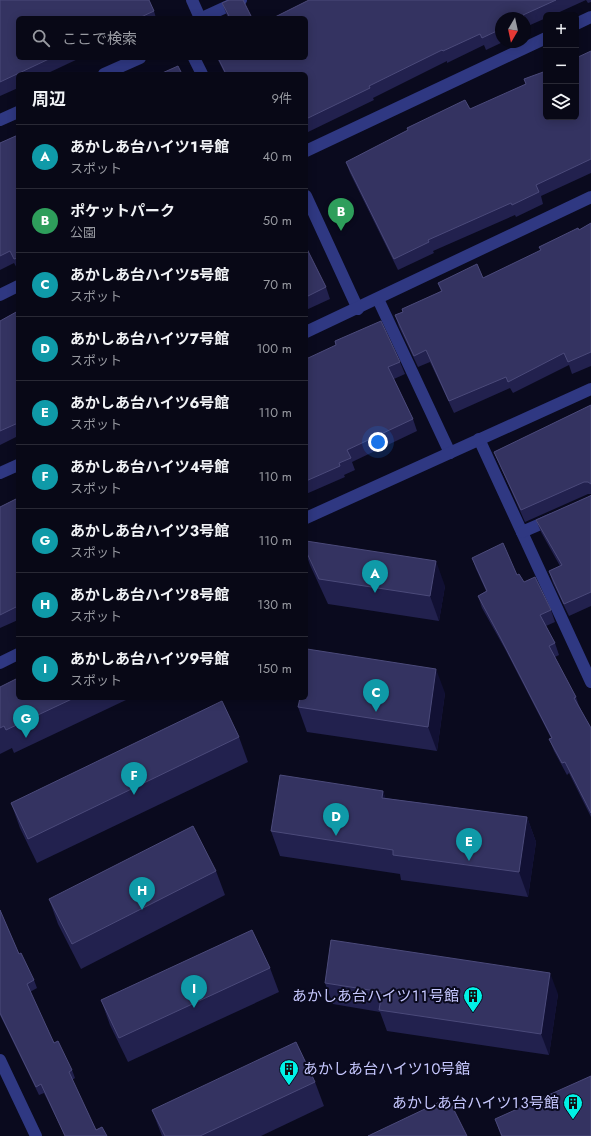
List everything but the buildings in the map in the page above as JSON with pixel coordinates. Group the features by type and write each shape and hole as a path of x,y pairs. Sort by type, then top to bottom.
{"street":[{"path":"192,0 200,16"},
{"path":"205,16 241,0"},
{"path":"579,23 591,17"},
{"path":"308,150 543,39"},
{"path":"108,72 136,60"},
{"path":"195,60 201,72"},
{"path":"0,120 16,113"},
{"path":"308,331 378,300 591,198"},
{"path":"308,200 358,309"},
{"path":"0,295 16,287"},
{"path":"378,300 450,453"},
{"path":"308,517 591,389"},
{"path":"479,439 522,532 586,658 591,682"},
{"path":"0,473 16,465"},
{"path":"522,532 564,514"},
{"path":"0,662 16,655"},
{"path":"0,1060 36,1136"}],"place":[{"name":"ポケットパーク","path":"341,231"},
{"name":"あかしあ台ハイツ１号館","path":"375,593"},
{"name":"あかしあ台ハイツ５号館","path":"376,712"},
{"name":"あかしあ台ハイツ３号館","path":"26,738"},
{"name":"あかしあ台ハイツ４号館","path":"134,795"},
{"name":"あかしあ台ハイツ７号館","path":"336,836"},
{"name":"あかしあ台ハイツ６号館","path":"469,861"},
{"name":"あかしあ台ハイツ８号館","path":"142,910"},
{"name":"あかしあ台ハイツ９号館","path":"194,1008"},
{"name":"あかしあ台ハイツ１１号館","path":"473,1013"},
{"name":"あかしあ台ハイツ１０号館","path":"289,1086"},
{"name":"あかしあ台ハイツ１３号館","path":"573,1120"}]}
